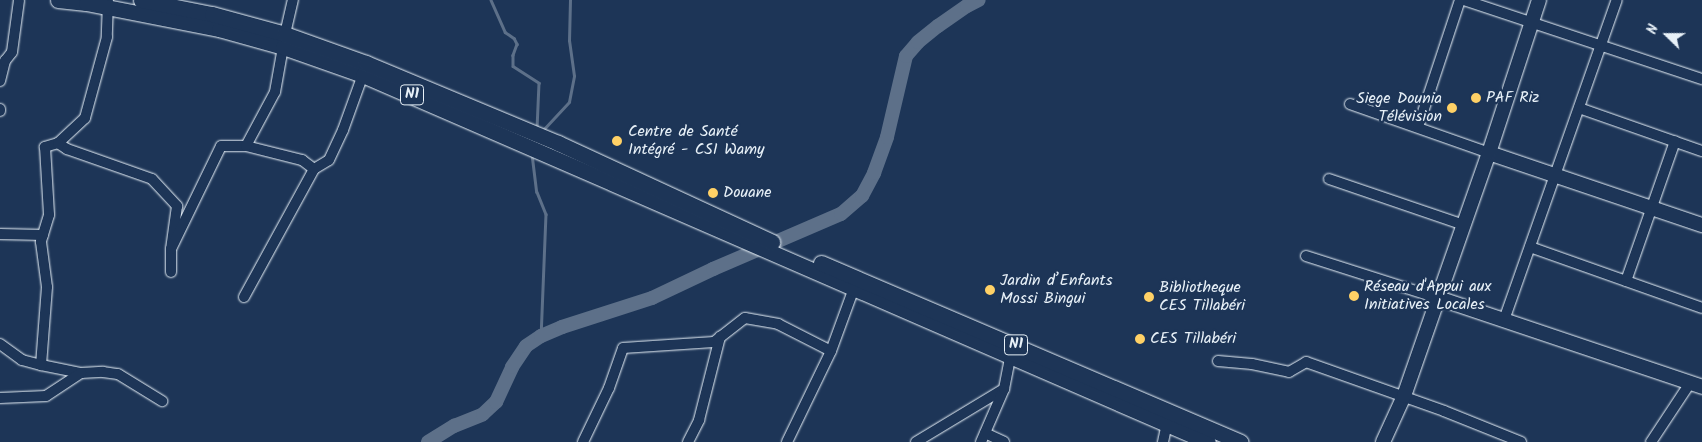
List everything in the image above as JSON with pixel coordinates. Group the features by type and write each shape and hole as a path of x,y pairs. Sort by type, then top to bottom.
{"main road":[{"name":"N1","path":"58,0 107,4 219,29 284,40"},
{"name":"N1","path":"141,0 205,12 365,69 678,204 787,254 1169,417 1240,442"},
{"name":"N1","path":"787,254 854,288 1012,350"},
{"name":"N1","path":"1169,417 1208,442"}],"street":[{"path":"0,81 2,58 12,52 18,0"},
{"path":"246,146 275,92 293,0"},
{"path":"1418,128 1460,0"},
{"path":"1464,0 1702,79"},
{"path":"1383,442 1404,396 1489,153 1539,0"},
{"path":"1504,320 1617,0"},
{"path":"41,365 47,287 41,242 49,214 45,147 58,143 85,118 107,37 107,4"},
{"path":"244,297 314,169 329,160 343,130 365,69"},
{"path":"1350,104 1702,225"},
{"path":"1579,108 1702,151"},
{"path":"1626,281 1675,142"},
{"path":"58,143 67,149 152,178 177,206 171,249 171,272"},
{"path":"171,249 221,146 246,146 302,160 314,169"},
{"path":"1329,179 1464,225"},
{"path":"0,234 43,235"},
{"path":"1530,247 1702,308"},
{"path":"1306,256 1438,298 1696,385 1651,442"},
{"path":"787,442 831,351 854,288"},
{"path":"583,442 609,388 623,348 714,342 745,318 778,324 831,351"},
{"path":"688,442 699,420 720,338"},
{"path":"0,344 22,360 41,365 81,373 103,372 118,374 162,401"},
{"path":"1004,442 983,437 1004,389 1012,350"},
{"path":"1218,360 1252,364 1289,372 1306,362 1404,396 1522,442"},
{"path":"0,398 46,396 81,373"},
{"path":"916,442 1004,389"},
{"path":"1163,442 1169,417"}],"waterway":[{"path":"491,0 505,32 514,38 517,44 513,55 513,66 539,83 537,128"},
{"path":"543,130 569,102 574,76 569,41 570,0"},
{"path":"428,442 454,426 483,414 496,402 512,367 526,346 541,336 562,327 652,298 713,269 841,214 862,196 874,173 887,137 906,56 918,42 938,26 979,0"},
{"path":"532,154 537,192 546,214 541,336"}],"place":[{"name":"PAF Riz","path":"1476,98"},
{"name":"Siege Dounia Télévision","path":"1452,108"},
{"name":"Centre de Santé Intégré - CSI Wamy","path":"617,141"},
{"name":"Douane","path":"713,193"},
{"name":"Jardin d’Enfants Mossi Bingui","path":"990,290"},
{"name":"Réseau d'Appui aux Initiatives Locales","path":"1354,296"},
{"name":"Bibliotheque CES Tillabéri","path":"1149,297"},
{"name":"CES Tillabéri","path":"1140,339"}]}
